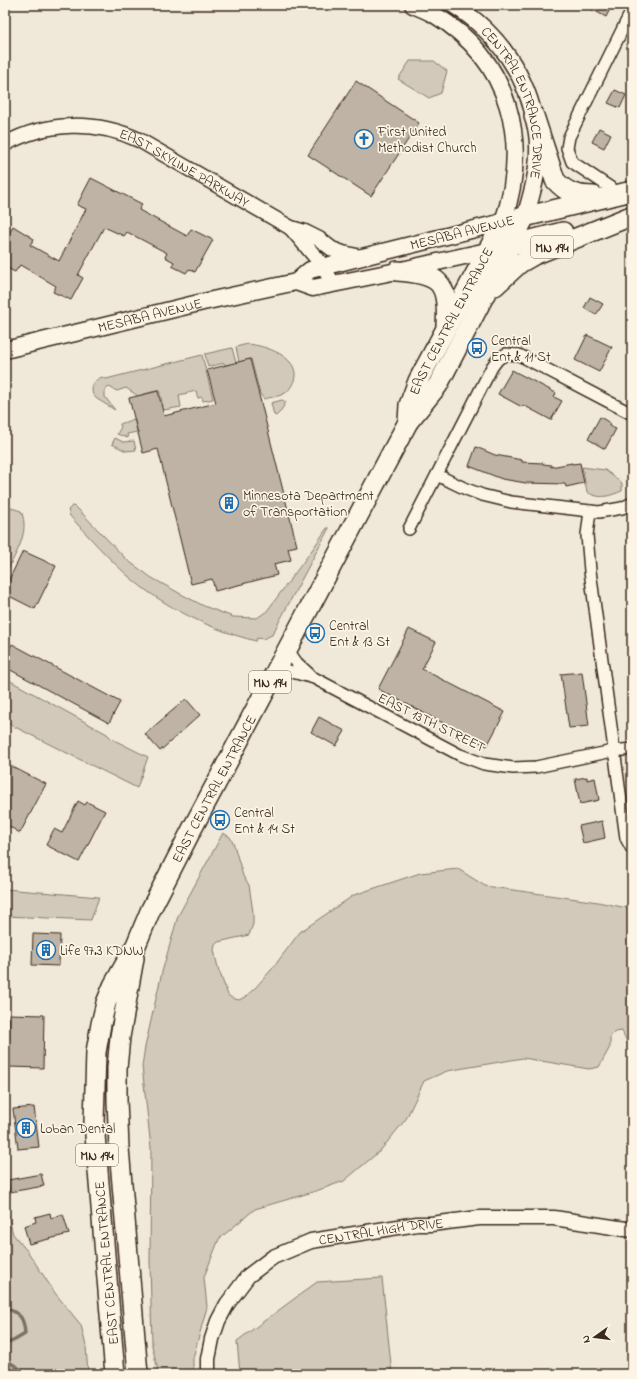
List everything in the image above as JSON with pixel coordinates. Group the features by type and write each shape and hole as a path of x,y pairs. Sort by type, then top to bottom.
{"highway":[{"path":"534,116 555,180 560,186 580,195 621,193"},
{"name":"MESABA AVENUE","path":"503,222 621,193"},
{"name":"MESABA AVENUE","path":"487,251 632,216"},
{"name":"MN 194","path":"484,297 507,274 528,258 550,247 632,216"},
{"name":"EAST CENTRAL ENTRANCE","path":"115,1374 94,1123 96,1052 106,1003 113,986 136,945 151,909 167,878 408,422 438,385 525,217"},
{"name":"EAST CENTRAL ENTRANCE","path":"408,422 409,405 412,394 446,327 503,222"},
{"path":"397,271 424,274 438,282 446,298 446,327"},
{"name":"EAST CENTRAL ENTRANCE","path":"136,945 120,1037 117,1068 117,1100 120,1155 138,1374"}],"main road":[{"name":"CENTRAL ENTRANCE DRIVE","path":"413,5 434,15 451,26 470,43 480,53 492,70 503,92 510,113 514,136 515,160 510,202 503,222"},
{"name":"CENTRAL ENTRANCE DRIVE","path":"454,5 485,29 502,48 519,72 527,92 534,116 538,144 537,169 532,194 525,217"},
{"name":"MESABA AVENUE","path":"5,350 203,302 296,282 310,270 323,266 503,222"},
{"name":"MESABA AVENUE","path":"296,282 313,288 487,251"}],"street":[{"path":"621,193 572,162 567,148 569,137 632,10"},
{"name":"EAST SKYLINE PARKWAY","path":"5,144 26,134 54,127 91,126 123,133 138,140 291,228 323,266 333,284"},
{"path":"291,228 305,232 319,239 332,249 361,257"},
{"path":"409,529 492,367 498,359 506,354 513,354 523,357 632,414"},
{"path":"437,475 466,489 496,499 590,511 622,508 632,503"},
{"path":"590,511 587,548 626,838 632,849"},
{"name":"EAST 13TH STREET","path":"287,649 301,668 314,678 460,755 484,764 508,768 527,768 614,751 632,749"},
{"name":"EAST 13TH STREET","path":"278,668 314,678"},
{"name":"CENTRAL HIGH DRIVE","path":"208,1374 208,1359 212,1339 218,1321 227,1304 248,1276 273,1257 312,1242 417,1224 431,1224 479,1218 554,1218 632,1230"}],"shaded area":[{"path":"410,61 434,61 447,71 441,93 429,98 398,79"},
{"path":"247,344 263,347 280,354 292,365 295,373 294,381 286,392 264,399 260,394 251,359 239,362 236,347"},
{"path":"232,348 236,363 225,365 224,363 208,367 205,354"},
{"path":"202,355 213,399 203,401 202,397 198,398 196,391 179,395 181,407 164,410 159,390 138,396 126,388 117,391 109,387 105,390 105,397 115,410 93,395 93,384 102,377 106,379"},
{"path":"282,400 286,402 276,416 274,415 271,403"},
{"path":"134,419 137,432 127,434 128,438 117,434 121,427 120,424"},
{"path":"115,438 123,442 134,441 136,450 126,451 112,444"},
{"path":"582,467 605,470 622,483 622,491 609,496 600,497 587,492"},
{"path":"5,506 21,511 24,519 24,528 23,536 17,552 5,575"},
{"path":"72,506 76,507 127,560 152,578 204,606 233,617 257,618 267,611 327,528 329,528 272,635 263,639 257,638 256,641 222,630 188,616 171,607 141,586 112,561 70,516 68,510"},
{"path":"5,678 107,734 112,739 148,757 137,788 5,722"},
{"path":"223,833 230,837 234,845 243,876 249,885 253,912 253,924 249,935 218,942 215,945 214,950 218,968 228,995 239,1000 245,997 256,987 272,969 300,932 354,895 420,873 458,869 485,886 598,902 632,909 632,1069 629,1046 622,1031 615,1032 610,1037 610,1047 599,1067 589,1069 523,1058 447,1071 424,1081 406,1119 380,1151 344,1181 255,1209 219,1239 204,1277 207,1307 193,1358 193,1374 159,1374 152,1346 150,1260 151,1148 142,1066 162,972 178,916"},
{"path":"5,889 99,897 91,920 5,916"},
{"path":"5,1204 13,1234 28,1252 55,1293 81,1325 86,1346 88,1374 5,1374"},
{"path":"382,1278 392,1374 240,1374 237,1341 317,1282"}],"building":[{"path":"584,5 612,5 606,17"},
{"name":"First United Methodist Church","path":"356,81 419,123 371,196 308,155"},
{"path":"615,90 626,95 620,108 608,103"},
{"path":"599,128 611,134 604,148 592,142"},
{"path":"91,178 142,204 139,210 187,236 191,229 213,240 195,272 189,269 186,273 172,266 174,262 165,257 167,253 127,232 124,236 104,227 78,275 83,278 71,300 53,292 56,286 20,265 15,272 5,267 5,242 13,226 34,239 30,245 59,261 86,209 77,205"},
{"path":"590,297 603,304 596,315 584,308"},
{"path":"587,335 612,347 599,372 575,360"},
{"name":"Minnesota Department of Transportation","path":"250,359 297,546 288,548 291,560 274,564 277,575 215,591 212,579 191,584 158,449 143,453 129,398 158,391 164,416 216,403 207,370"},
{"path":"512,370 556,393 554,397 562,401 551,420 498,394"},
{"path":"600,417 610,423 609,426 616,429 605,449 588,439"},
{"path":"476,447 495,455 522,460 522,462 543,463 551,465 551,467 580,463 584,483 566,487 565,484 526,483 502,479 469,466"},
{"path":"23,551 56,566 35,609 5,594 5,588"},
{"path":"409,629 436,642 422,669 505,712 487,746 378,689"},
{"path":"12,644 120,702 109,723 5,667 5,657"},
{"path":"582,672 589,726 569,728 561,674"},
{"path":"186,699 200,715 160,751 145,734"},
{"path":"319,717 345,731 336,746 311,732"},
{"path":"5,763 46,784 20,833 5,824"},
{"path":"587,777 587,780 595,778 599,800 580,804 575,779"},
{"path":"78,801 85,805 87,802 105,811 79,862 46,845 54,829 62,833"},
{"path":"602,821 605,838 583,843 579,826"},
{"name":"Life 97.3 KDNW","path":"33,934 60,935 59,966 32,965"},
{"path":"9,1014 44,1015 43,1068 8,1067"},
{"name":"Loban Dental","path":"34,1107 39,1147 18,1149 13,1109"},
{"path":"41,1174 44,1186 10,1192 8,1180"},
{"path":"50,1213 51,1218 63,1214 69,1234 29,1244 24,1226 36,1222 35,1217"}],"waterway":[{"path":"5,1306 21,1317 24,1324 25,1334 8,1343 5,1347"},
{"path":"5,1354 9,1362 28,1374"}],"place":[{"name":"First United Methodist Church","path":"364,139"},
{"name":"Central Ent & 11 St","path":"477,348"},
{"name":"Minnesota Department of Transportation","path":"229,503"},
{"name":"Central Ent & 13 St","path":"315,633"},
{"name":"Central Ent & 14 St","path":"220,820"},
{"name":"Life 97.3 KDNW","path":"46,950"},
{"name":"Loban Dental","path":"26,1128"}]}
